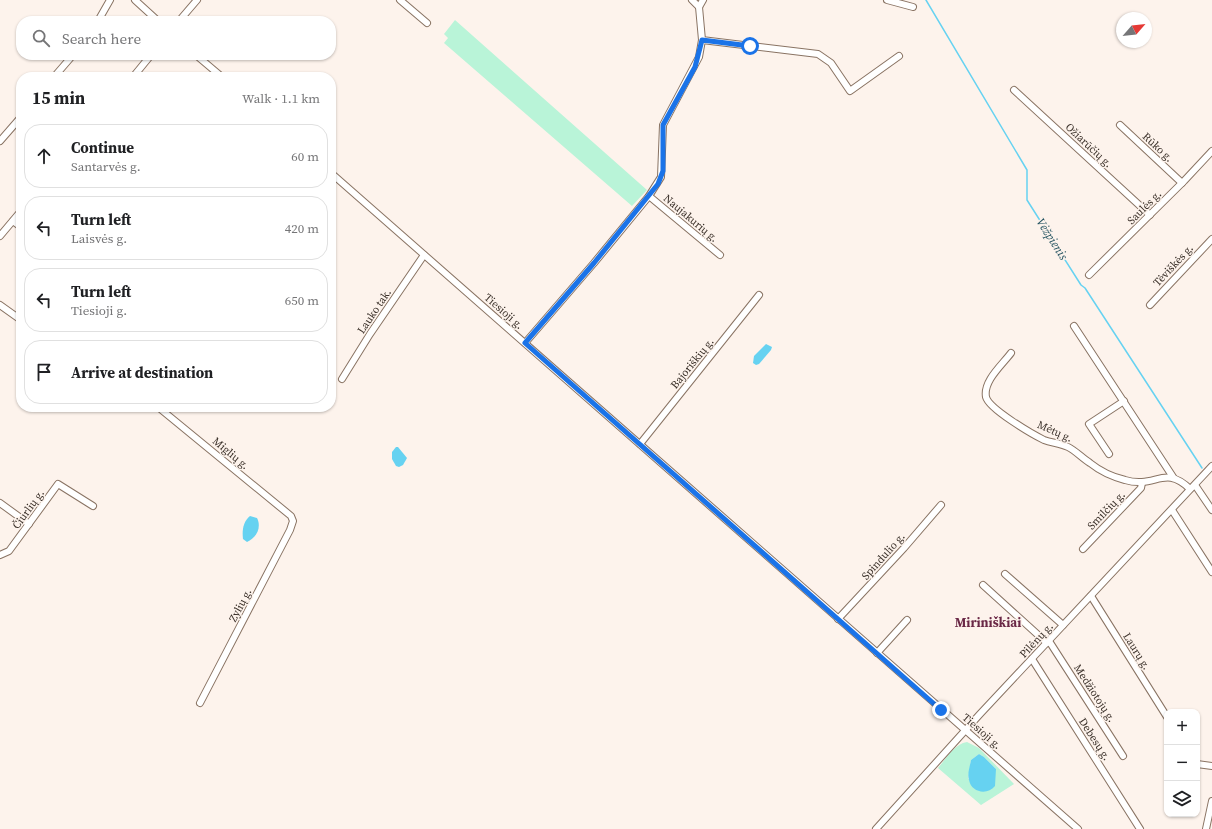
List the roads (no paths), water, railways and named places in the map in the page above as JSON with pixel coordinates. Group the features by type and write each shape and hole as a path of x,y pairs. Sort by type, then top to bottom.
{"street":[{"path":"101,16 110,0"},
{"path":"135,0 153,16"},
{"path":"183,16 196,0"},
{"path":"400,0 427,23"},
{"path":"692,0 700,7"},
{"path":"525,343 594,263 658,184 663,171 662,133 665,122 695,67 702,40 700,7 703,0"},
{"path":"887,0 912,7"},
{"path":"702,40 818,54 831,63 850,91 899,56"},
{"path":"58,72 69,60"},
{"path":"137,72 147,60"},
{"path":"202,60 216,72"},
{"name":"Ožiarūčių g.","path":"1014,90 1150,215"},
{"path":"0,141 16,122"},
{"name":"Rūko g.","path":"1120,125 1182,183"},
{"name":"Saulės g.","path":"1089,275 1182,183 1212,151"},
{"name":"Tiesioji g.","path":"336,177 1078,829"},
{"name":"Naujakurių g.","path":"649,196 720,255"},
{"path":"0,236 16,217"},
{"name":"Tėviškės g.","path":"1150,305 1212,239"},
{"name":"Lauko tak.","path":"342,379 370,334 424,255"},
{"name":"Bajoriškių g.","path":"640,444 759,295"},
{"path":"0,305 16,316"},
{"path":"1074,326 1173,477 1192,487 1212,510"},
{"name":"Mėtų g.","path":"1011,353 993,376 987,387 986,398 994,408 1045,440 1066,446 1075,451 1090,464 1107,474 1125,480 1142,483 1173,477"},
{"path":"1109,454 1089,424 1124,401"},
{"name":"Miglių g.","path":"164,412 291,516"},
{"name":"Pilėnų g.","path":"876,829 1063,625 1212,466"},
{"name":"Smilčių g.","path":"1083,549 1141,488 1142,483"},
{"name":"Čiurlių g.","path":"0,556 9,551 58,484 93,506"},
{"path":"0,503 29,524"},
{"name":"Spindulio g.","path":"838,619 904,548 941,505"},
{"path":"1172,510 1212,572"},
{"name":"Zylių g.","path":"200,703 290,530 293,521 291,516"},
{"path":"1005,574 1063,625"},
{"name":"Medžiotojų g.","path":"983,585 1048,642 1124,756"},
{"name":"Laurų g.","path":"1090,596 1164,712"},
{"path":"877,653 907,620"},
{"name":"Debesų g.","path":"1032,659 1140,829"},
{"path":"1200,764 1212,766"},
{"path":"1206,829 1212,801"}],"water":[{"path":"766,344 772,347 771,350 759,364 756,365 753,363 754,356"},
{"path":"396,447 398,447 407,458 403,465 399,467 396,466 392,459 392,452"},
{"path":"250,516 257,518 259,525 253,538 247,542 243,539 243,529 244,524"},
{"path":"979,754 996,769 995,786 984,792 976,790 970,784 968,778 971,760"}],"waterway":[{"name":"Vėžpienis","path":"926,0 1027,170 1027,200 1081,285 1085,288 1202,468"}],"district":[{"name":"Miriniškiai","path":"988,622"}]}
